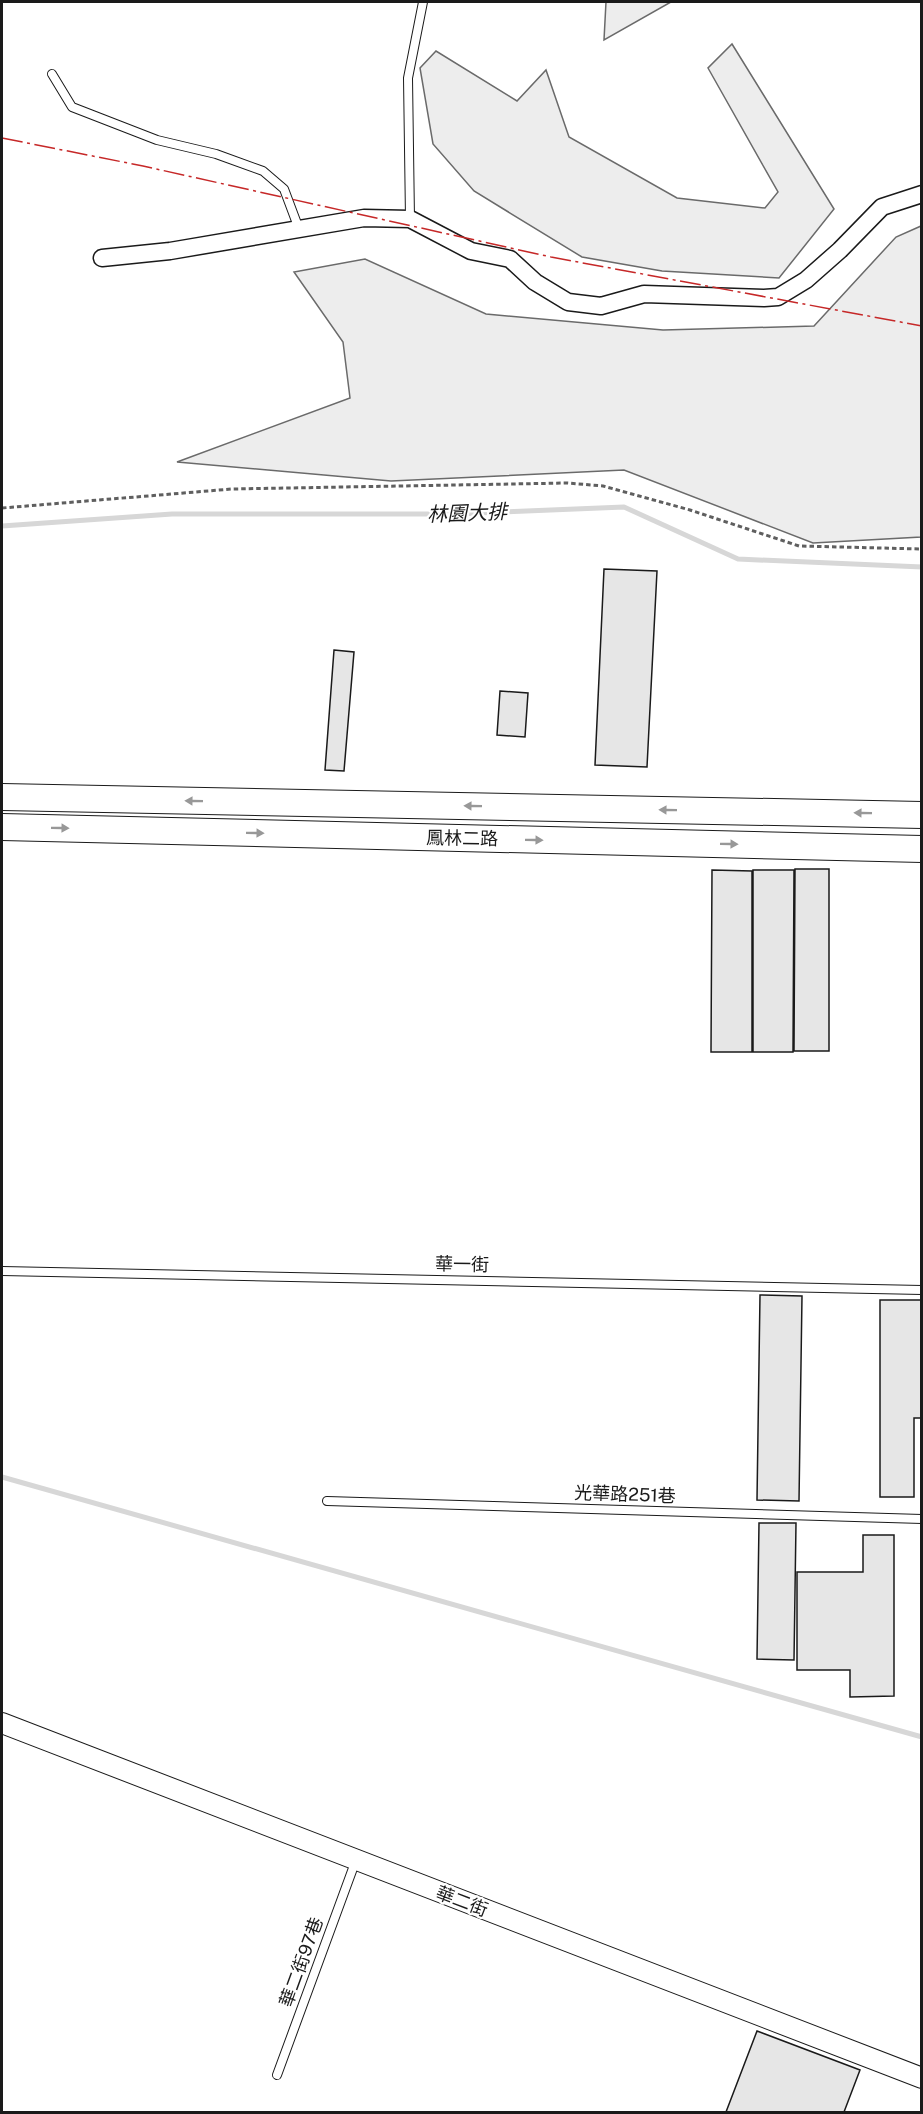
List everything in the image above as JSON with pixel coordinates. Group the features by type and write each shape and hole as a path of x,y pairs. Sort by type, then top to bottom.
{"main road":[{"name":"鳳林二路","path":"2,797 921,815"},
{"name":"鳳林二路","path":"2,827 921,849"}],"street":[{"path":"102,258 170,251 364,218 410,219 471,251 510,259 536,282 568,302 601,306 644,294 778,297 806,280 840,250 882,207 921,194"},
{"name":"華二街","path":"2,1723 921,2078"}],"lane":[{"path":"410,219 408,78 423,2"},
{"path":"52,74 72,108 157,140 216,154 263,171 284,189 299,229"},
{"name":"華一街","path":"2,1271 921,1290"},
{"name":"光華路251巷","path":"327,1501 921,1519"},
{"name":"華二街97巷","path":"277,2075 356,1860"}],"path":[{"path":"2,508 232,489 567,483 603,486 690,510 799,546 921,549"}],"shaded area":[{"path":"606,2 671,2 604,40"},
{"path":"732,44 834,209 779,278 662,271 582,257 474,191 433,144 420,68 436,51 517,101 546,70 569,137 677,198 765,208 778,192 708,68"},
{"path":"921,226 921,537 813,543 624,470 391,481 177,462 350,398 343,342 294,272 365,259 486,314 663,330 814,326 896,237"}],"building":[{"path":"604,569 657,571 647,767 595,765"},
{"path":"334,650 354,652 344,771 325,770"},
{"path":"500,691 528,693 525,737 497,735"},
{"path":"795,869 829,869 829,1051 794,1051"},
{"path":"712,870 752,871 752,1052 711,1052"},
{"path":"753,870 794,870 793,1052 753,1052"},
{"path":"760,1295 802,1296 799,1501 757,1500"},
{"path":"880,1300 922,1300 922,1418 914,1418 914,1497 880,1497"},
{"path":"759,1523 796,1523 794,1660 757,1659"},
{"path":"863,1535 894,1535 894,1696 850,1697 850,1670 797,1670 797,1572 863,1572"},
{"path":"757,2031 860,2070 844,2112 726,2112"}],"waterway":[{"name":"林園大排","path":"2,526 172,514 454,514 624,507 738,559 922,567"},
{"path":"2,1477 922,1737"}],"power":[{"path":"2,138 143,166 551,257 922,326"}]}
